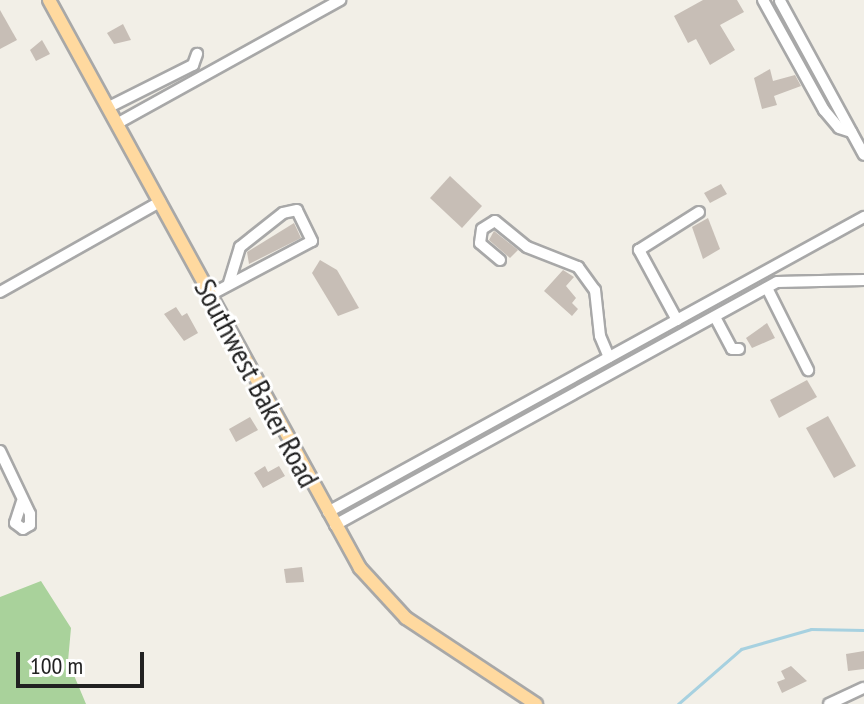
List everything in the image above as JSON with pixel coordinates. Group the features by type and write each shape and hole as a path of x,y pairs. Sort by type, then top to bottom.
{"main road":[{"name":"Southwest Baker Road","path":"49,0 120,122 210,295 360,568 392,605 536,704"}],"street":[{"path":"120,122 340,0"},
{"path":"763,0 824,110 839,128 851,132"},
{"path":"780,1 864,155"},
{"path":"111,106 193,65 197,54"},
{"path":"0,292 160,202"},
{"path":"210,295 312,241 297,210 283,213 240,247 229,284"},
{"path":"677,320 639,250 699,212"},
{"path":"328,512 864,217"},
{"path":"500,260 480,243 482,229 495,221 527,247 578,267 595,290 600,336 609,357"},
{"path":"335,525 767,288 790,281 864,280"},
{"path":"767,288 808,370"},
{"path":"715,317 732,349 739,349"},
{"path":"0,451 22,502"},
{"path":"829,704 864,688"}],"green space":[{"path":"41,581 71,628 68,661 86,704 0,704 0,597"}],"building":[{"path":"703,0 737,0 744,12 720,25 735,50 710,65 696,39 688,43 674,16"},
{"path":"0,10 17,40 0,49"},
{"path":"123,24 131,40 114,44 107,33"},
{"path":"42,40 50,54 36,61 30,50"},
{"path":"770,69 773,81 795,75 801,86 774,96 777,105 762,109 754,78"},
{"path":"450,176 482,206 462,228 430,198"},
{"path":"721,184 727,194 710,203 704,193"},
{"path":"708,218 720,249 703,259 692,227"},
{"path":"294,223 301,238 249,264 247,252"},
{"path":"494,231 518,250 510,258 489,240"},
{"path":"320,260 337,270 359,308 338,316 312,273"},
{"path":"563,270 574,277 566,286 576,298 572,303 578,309 572,316 544,291"},
{"path":"176,307 182,316 187,313 198,333 184,341 164,314"},
{"path":"767,323 775,338 752,348 746,338"},
{"path":"807,380 817,397 779,418 770,400"},
{"path":"828,416 856,466 834,478 806,428"},
{"path":"250,417 258,430 236,442 229,429"},
{"path":"265,466 268,472 279,466 285,476 263,488 254,473"},
{"path":"302,567 304,582 286,583 284,569"},
{"path":"864,651 864,669 848,671 846,654"},
{"path":"791,666 807,681 782,693 777,682 785,679 781,671"}],"waterway":[{"path":"678,704 741,649 811,629 864,630"}]}
